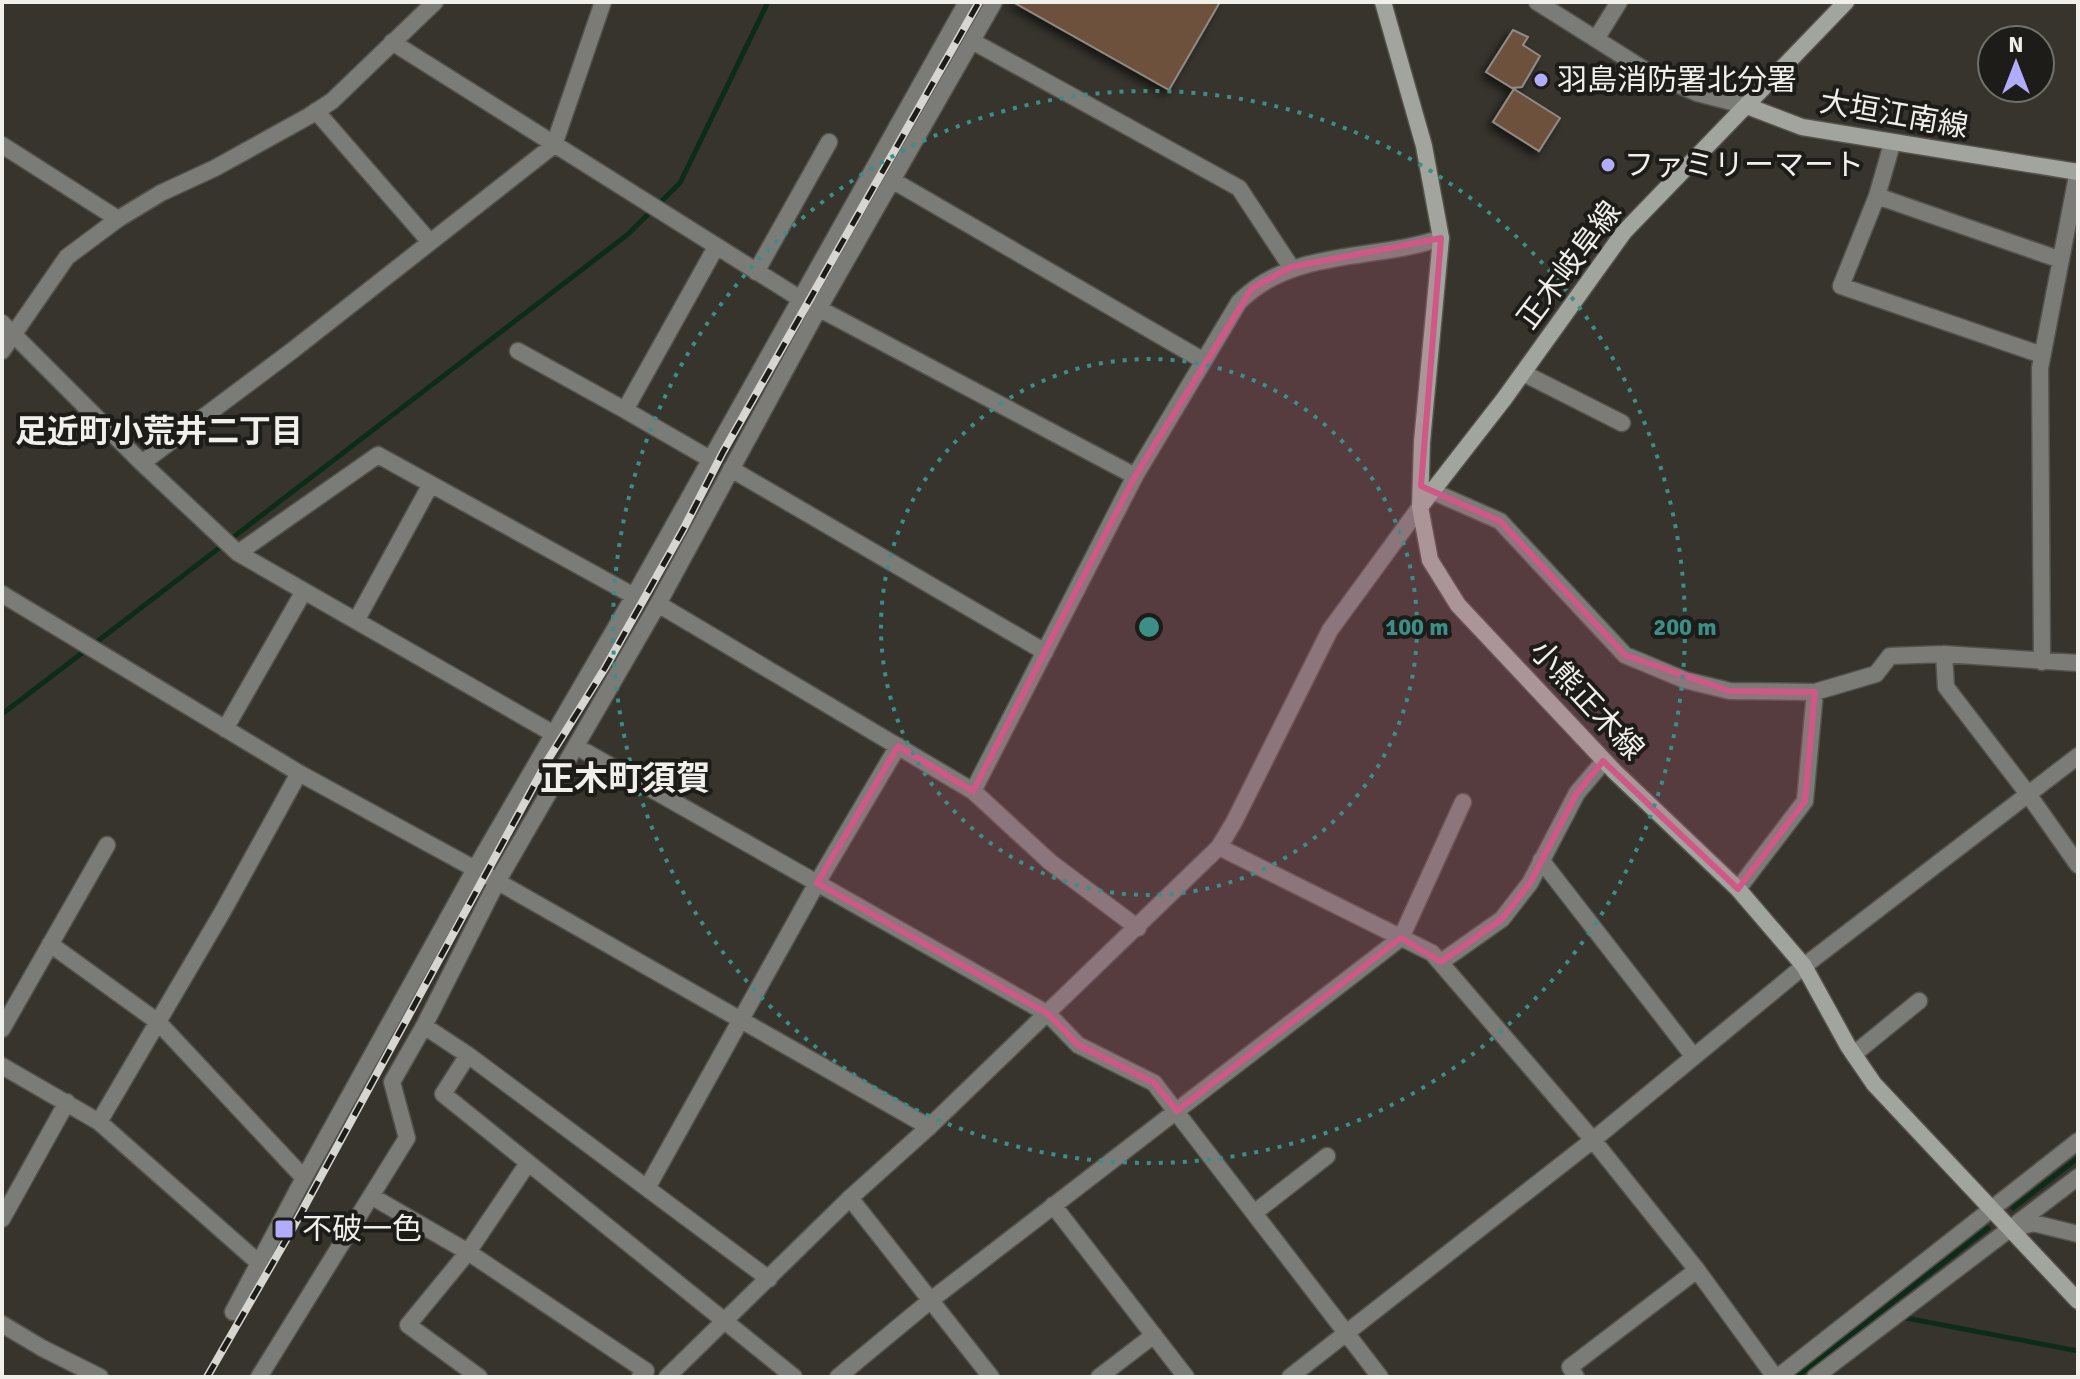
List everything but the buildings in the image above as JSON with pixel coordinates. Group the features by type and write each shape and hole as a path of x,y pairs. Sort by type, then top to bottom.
{"main road":[{"name":"小熊正木線","path":"1383,2 1424,146 1441,238 1422,442 1420,507 1430,560 1458,605 1604,761 1738,889 1804,966 1874,1084 2078,1301"},
{"name":"正木岐阜線","path":"1420,507 1523,373 1624,232 1846,2"},
{"name":"大垣江南線","path":"1747,106 1802,127 2078,172"}],"street":[{"path":"2,351 8,329 67,257 118,219 161,193 215,168 332,101 435,2"},
{"path":"142,463 554,145 603,2"},
{"path":"233,1312 475,869 634,596 967,2"},
{"path":"259,1377 407,1138 392,1082 497,882 658,604 819,308 994,2"},
{"name":"大垣江南線","path":"1537,2 1645,70 1697,93 1747,106"},
{"path":"1596,39 1619,2"},
{"path":"972,41 1239,188 1291,267"},
{"path":"392,42 799,298 1135,476"},
{"path":"316,111 430,242"},
{"path":"756,272 829,142"},
{"path":"1892,144 1877,196 1841,286 2042,355"},
{"path":"2,145 118,219"},
{"path":"2042,662 2040,368 2078,172"},
{"path":"892,180 1204,361"},
{"path":"1877,196 2061,260"},
{"path":"973,791 1135,476 1239,302 1252,288 1291,267 1441,238"},
{"path":"625,410 716,247"},
{"path":"8,329 142,463 238,553 554,734"},
{"path":"518,351 710,459"},
{"path":"1523,373 1622,423"},
{"path":"238,553 378,455 634,596"},
{"path":"731,469 1045,652"},
{"path":"356,621 431,484"},
{"path":"1434,492 1500,521 1625,655 1685,680 1730,691 1815,692 1876,674 1890,656 1944,654 2078,663"},
{"path":"667,1377 1219,847 1330,630 1420,507"},
{"path":"225,729 304,591"},
{"path":"2,594 299,773 475,869 929,1127"},
{"path":"658,604 973,791 1050,862 1138,928"},
{"path":"1944,654 1946,687 2078,865"},
{"path":"1738,889 1805,801 1815,692"},
{"path":"647,1188 817,883 898,746"},
{"path":"586,752 1048,1014 1078,1045 1154,1083 1380,1377"},
{"path":"1290,1377 1593,1140 1804,966 2078,756"},
{"path":"1441,962 1502,919 1530,883 1577,793 1604,761"},
{"path":"99,1122 299,773"},
{"path":"838,1377 931,1300 1401,938 1463,802"},
{"path":"2,1029 107,845"},
{"path":"1219,847 1432,953 1593,1140 1697,1270 1777,1377 2078,1141"},
{"path":"1541,860 1694,1057"},
{"path":"50,944 158,1022 304,1178"},
{"path":"1854,1054 1919,1001"},
{"path":"424,1026 468,1055 769,1279"},
{"path":"468,1055 443,1094 794,1377"},
{"path":"2,1066 99,1122 259,1263"},
{"path":"2,1219 67,1102"},
{"path":"1254,1213 1327,1156"},
{"path":"479,1377 408,1325 468,1252 528,1163"},
{"path":"1815,1377 2078,1177"},
{"path":"371,1196 468,1252 646,1371 640,1377"},
{"path":"850,1198 991,1377"},
{"path":"1053,1205 1186,1377"},
{"path":"2012,1229 2033,1223 2078,1234"},
{"path":"1576,1377 1570,1367 1697,1270"},
{"path":"2,1324 100,1377"},
{"path":"1099,1377 1154,1335"}],"highlighted area":[{"path":"1441,238 1421,486 1500,521 1625,655 1730,691 1815,692 1805,801 1738,889 1603,761 1577,793 1530,883 1502,919 1441,962 1401,938 1177,1111 1154,1083 1078,1045 1048,1014 817,883 898,746 973,791 1135,476 1252,288 1291,267"}],"waterway":[{"path":"94,644 627,235 680,183 768,2"},
{"path":"2,714 86,650"},
{"path":"2013,1208 2078,1158"},
{"path":"1796,1377 1988,1228"},
{"path":"1906,1318 2078,1351"}],"railway":[{"path":"207,1377 290,1233 549,758 605,668 723,452 979,2"}],"place":[{"name":"羽島消防署北分署","path":"1541,80"},
{"name":"ファミリーマート","path":"1608,165"},
{"name":"不破一色","path":"284,1229"}],"district":[{"name":"足近町小荒井二丁目","path":"159,431"},
{"name":"正木町須賀","path":"625,778"}]}
